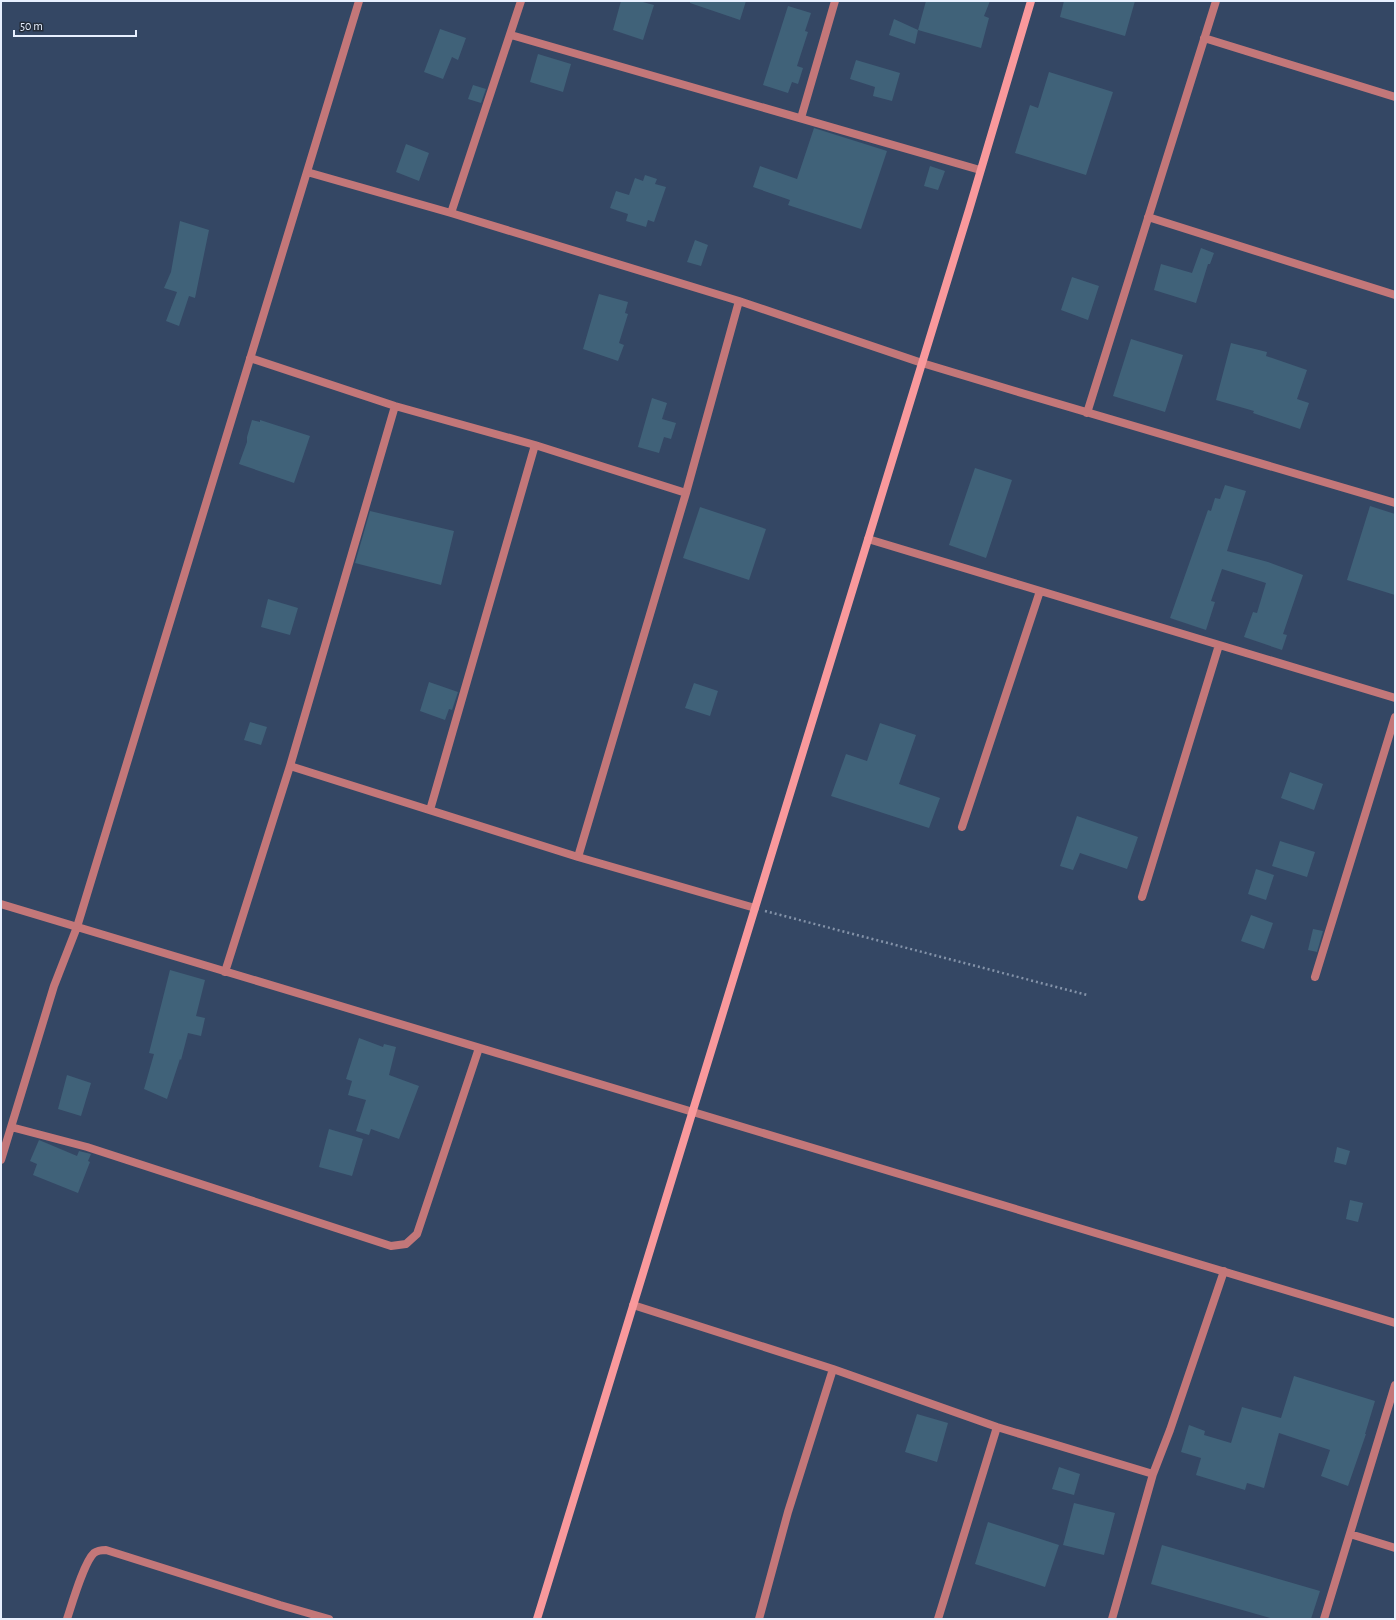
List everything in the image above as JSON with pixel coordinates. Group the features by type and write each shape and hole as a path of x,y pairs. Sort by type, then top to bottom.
{"street":[{"path":"1,1160 54,986 77,927 359,1"},
{"path":"451,213 521,1"},
{"path":"802,118 835,1"},
{"path":"537,1619 922,363 1031,1"},
{"path":"1087,413 1216,1"},
{"path":"511,35 980,170"},
{"path":"1204,38 1395,97"},
{"path":"307,172 451,213 739,301 922,363 1395,503"},
{"path":"1148,217 1395,295"},
{"path":"578,857 686,492 739,301"},
{"path":"250,358 395,406 535,445 686,492"},
{"path":"225,972 290,766 395,406"},
{"path":"430,810 535,445"},
{"path":"868,539 1395,698"},
{"path":"962,827 1040,591"},
{"path":"1142,897 1219,645"},
{"path":"1315,977 1395,717"},
{"path":"290,766 578,857 755,908"},
{"path":"1,904 1395,1323"},
{"path":"11,1126 87,1146 391,1246 406,1244 417,1234 479,1048"},
{"path":"1112,1619 1153,1474 1170,1430 1180,1396 1224,1272"},
{"path":"633,1305 833,1369 997,1427 1153,1474"},
{"path":"759,1619 788,1512 833,1369"},
{"path":"1324,1619 1395,1385"},
{"path":"938,1619 997,1427"},
{"path":"1350,1534 1395,1548"},
{"path":"67,1619 87,1563 94,1553 100,1550 106,1550 329,1619"}],"path":[{"path":"755,908 1087,995"}],"building":[{"path":"621,1 639,1 654,5 643,40 613,30"},
{"path":"690,1 746,1 740,20 690,3"},
{"path":"926,1 990,1 984,16 989,18 981,48 918,30"},
{"path":"1064,1 1135,1 1125,36 1060,17"},
{"path":"788,6 811,13 805,31 808,32 797,66 803,68 798,84 792,82 788,93 763,85"},
{"path":"894,19 918,30 915,44 889,35"},
{"path":"440,29 466,38 458,60 452,57 443,79 424,72"},
{"path":"538,54 571,64 563,92 530,82"},
{"path":"856,60 900,73 892,101 873,96 875,87 850,79"},
{"path":"1049,72 1113,92 1086,175 1015,153 1030,105 1038,108"},
{"path":"473,85 486,89 481,103 468,99"},
{"path":"814,128 887,151 861,229 788,205 790,200 753,187 760,166 797,179"},
{"path":"406,144 429,153 419,181 396,172"},
{"path":"930,166 945,171 938,190 924,186"},
{"path":"645,175 657,179 655,184 666,187 654,222 648,220 646,227 626,221 628,214 610,208 616,191 629,195 635,178 643,181"},
{"path":"180,221 209,230 195,298 189,296 179,326 166,321 177,292 164,288 171,272"},
{"path":"695,240 708,245 701,266 687,262"},
{"path":"1201,248 1214,253 1210,264 1208,264 1196,303 1154,290 1161,264 1192,273"},
{"path":"1072,277 1099,286 1088,320 1061,310"},
{"path":"599,294 628,302 625,313 628,314 619,343 624,345 618,361 583,349"},
{"path":"1131,339 1183,355 1165,412 1113,396"},
{"path":"1231,343 1267,352 1266,356 1307,370 1297,399 1309,403 1300,429 1253,413 1254,411 1216,400"},
{"path":"652,398 667,403 662,419 676,423 671,439 664,437 659,453 638,447"},
{"path":"252,420 260,422 260,420 310,436 294,483 239,464 247,442"},
{"path":"975,468 1012,480 986,558 949,545"},
{"path":"1225,485 1246,491 1227,551 1268,562 1303,575 1283,634 1287,635 1282,650 1244,637 1253,612 1257,613 1266,583 1222,569 1211,601 1215,602 1206,630 1170,618 1208,510 1211,511 1215,498 1220,499"},
{"path":"1370,506 1395,514 1395,595 1347,580"},
{"path":"700,507 766,529 749,580 683,558"},
{"path":"370,511 454,531 441,585 355,563"},
{"path":"268,599 298,608 290,635 261,627"},
{"path":"429,682 458,692 452,710 449,709 445,720 420,711"},
{"path":"694,683 718,691 710,716 685,708"},
{"path":"250,722 267,727 261,745 244,740"},
{"path":"880,723 916,735 899,784 940,798 929,828 831,796 846,754 867,761"},
{"path":"1290,772 1323,784 1314,810 1281,798"},
{"path":"1077,816 1138,837 1127,869 1080,853 1073,870 1060,866"},
{"path":"1280,841 1315,852 1307,877 1272,866"},
{"path":"1256,869 1274,875 1266,900 1248,894"},
{"path":"1251,915 1273,923 1264,949 1241,941"},
{"path":"1313,929 1323,931 1317,952 1308,950"},
{"path":"170,970 205,980 196,1016 205,1018 201,1036 188,1033 181,1060 180,1059 167,1099 144,1089 154,1054 149,1053"},
{"path":"359,1038 383,1047 384,1044 396,1047 389,1075 419,1086 399,1139 371,1129 369,1135 356,1131 366,1100 348,1095 352,1081 346,1079"},
{"path":"67,1075 91,1083 81,1116 58,1109"},
{"path":"329,1129 363,1139 352,1176 319,1167"},
{"path":"39,1140 77,1156 79,1151 91,1154 88,1161 90,1162 78,1193 33,1175 37,1164 30,1161"},
{"path":"1337,1147 1350,1151 1346,1165 1334,1162"},
{"path":"1350,1200 1363,1203 1358,1222 1346,1219"},
{"path":"1294,1376 1375,1401 1366,1434 1348,1486 1321,1476 1330,1450 1279,1433 1264,1488 1247,1483 1245,1490 1196,1475 1201,1458 1181,1452 1189,1425 1205,1431 1204,1435 1231,1443 1242,1407 1281,1418"},
{"path":"917,1414 948,1423 937,1462 905,1452"},
{"path":"1059,1467 1080,1474 1074,1495 1052,1489"},
{"path":"1074,1503 1115,1513 1104,1555 1063,1545"},
{"path":"988,1522 1059,1545 1045,1587 975,1564"},
{"path":"1162,1545 1320,1591 1311,1619 1274,1619 1151,1584"}]}
